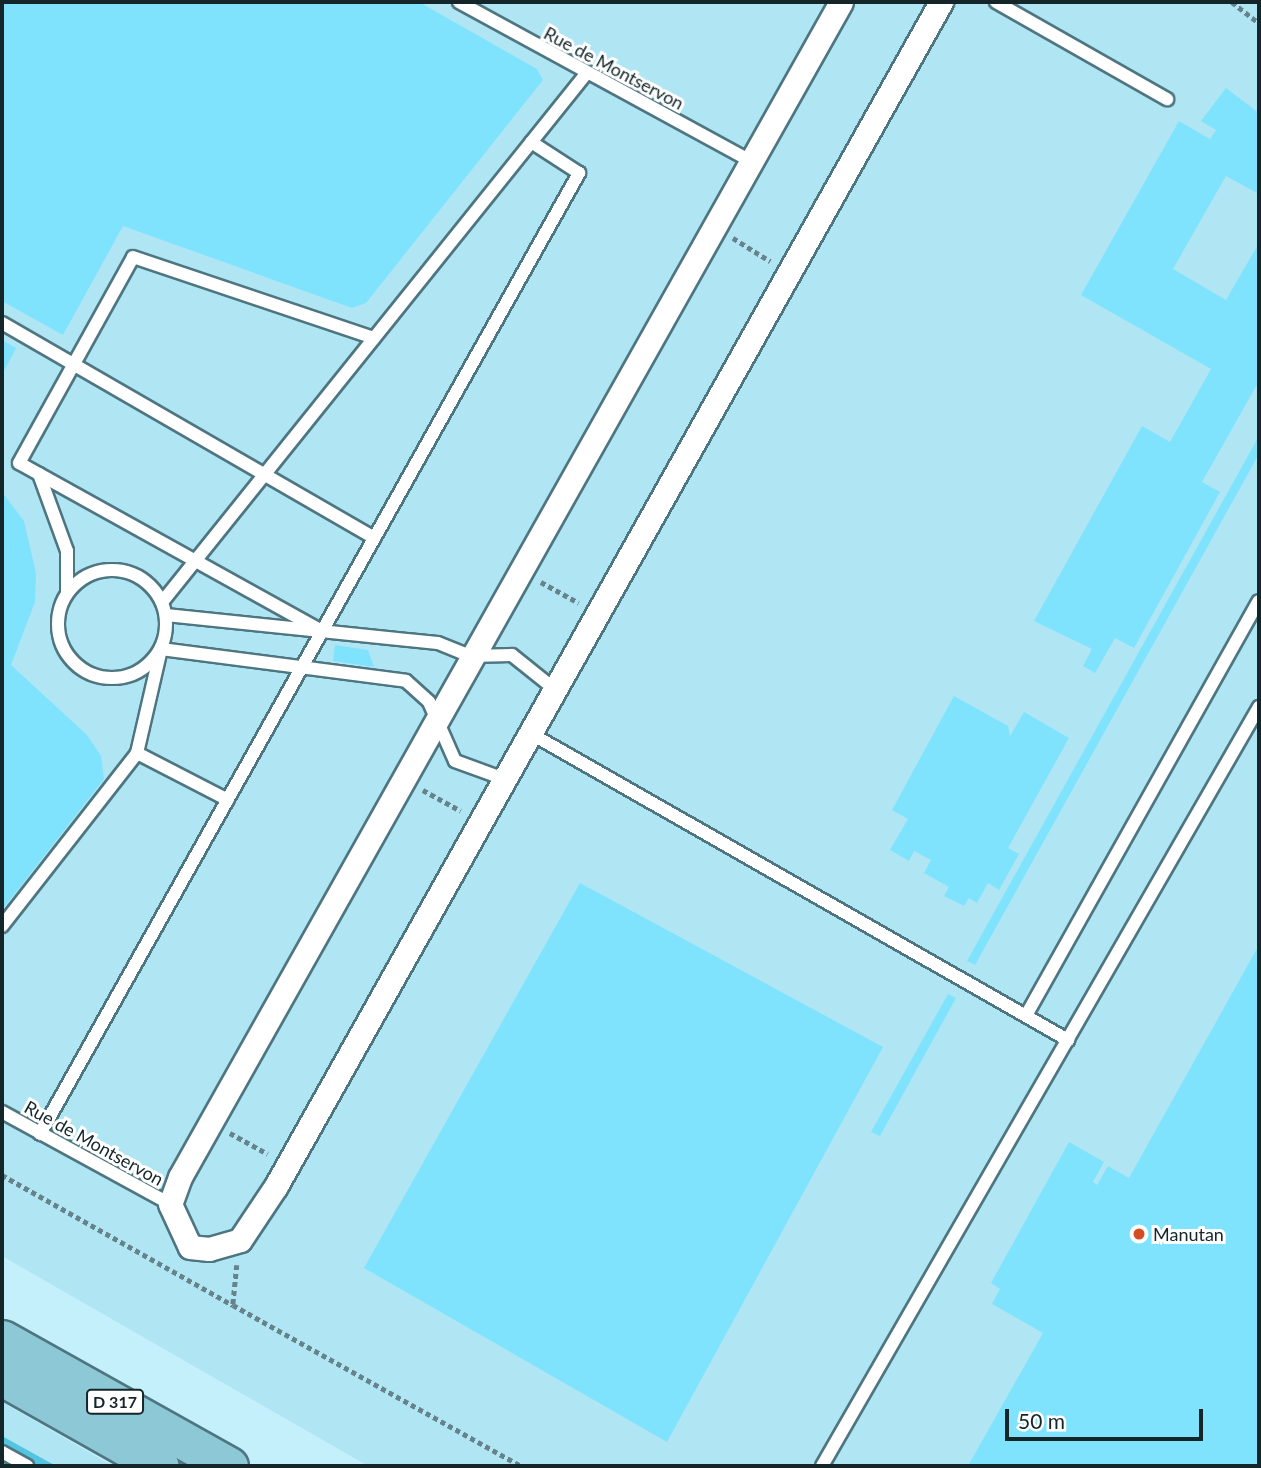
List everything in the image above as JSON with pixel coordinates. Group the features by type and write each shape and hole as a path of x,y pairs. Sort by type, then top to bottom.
{"main road":[{"name":"D 317","path":"2,1339 229,1466"},
{"name":"D 317","path":"2,1377 160,1466"}],"street":[{"path":"841,2 717,228 470,656 406,781 211,1122 170,1204 190,1247 209,1249 240,1240 287,1165 480,822 552,687 601,615 789,272 942,2"}],"lane":[{"name":"Rue de Montservon","path":"459,2 586,74 753,162"},
{"path":"996,2 1167,100"},
{"path":"163,601 586,74"},
{"path":"40,1134 228,800 299,667 322,631 579,173 531,142"},
{"path":"322,631 19,463 133,257 374,338"},
{"path":"2,323 374,538"},
{"path":"40,474 67,551 67,593 58,618 61,644 84,671 127,676 161,649 406,681 421,690 455,761 502,778"},
{"path":"2,926 137,752 161,649 166,615 163,601 149,583 114,569 96,571 67,593"},
{"path":"1028,1012 1259,601"},
{"path":"166,615 438,643 470,656 512,655 552,687"},
{"path":"822,1466 1259,707"},
{"path":"528,732 1028,1012 1068,1040"},
{"path":"137,752 228,800"},
{"name":"Rue de Montservon","path":"2,1112 170,1204"},
{"path":"2,1452 27,1466"}],"path":[{"path":"1232,2 1259,23"},
{"path":"717,228 789,272"},
{"path":"519,570 601,615"},
{"path":"406,781 480,822"},
{"path":"211,1122 287,1165"},
{"path":"2,1175 521,1466"},
{"path":"233,1305 240,1240"}],"shaded area":[{"path":"2,2 1259,2 1259,1466 368,1466 2,1256"},
{"path":"2,1402 113,1466 2,1466"},
{"path":"2,1436 56,1466 2,1466"}],"building":[{"path":"2,2 419,2 537,69 543,80 366,303 352,308 123,226 63,335 2,301"},
{"path":"1226,88 1259,113 1259,194 1226,176 1173,269 1226,300 1259,243 1259,381 1202,482 1220,492 1134,648 1115,638 1095,673 1083,666 1092,649 1034,621 1142,426 1170,442 1211,369 1081,295 1179,121 1210,139 1216,130 1201,121"},
{"path":"2,340 16,348 2,375"},
{"path":"1259,436 1259,454 975,965 967,961"},
{"path":"2,492 24,521 36,573 35,602 11,665 87,735 101,756 104,779 2,910"},
{"path":"335,645 368,650 374,667 333,661"},
{"path":"954,696 1008,726 1010,736 1024,712 1069,738 1008,848 1019,854 999,890 988,883 977,903 969,898 964,906 944,896 949,887 924,873 931,860 914,851 909,861 890,850 908,819 892,810"},
{"path":"580,883 883,1047 667,1442 364,1268"},
{"name":"Manutan","path":"1259,945 1259,1466 968,1466 1043,1333 992,1304 1000,1289 991,1283 1069,1142 1104,1162 1093,1182 1097,1185 1108,1166 1129,1178"},
{"path":"948,994 956,998 880,1136 871,1132"}],"place":[{"name":"Manutan","path":"1139,1234"}]}
